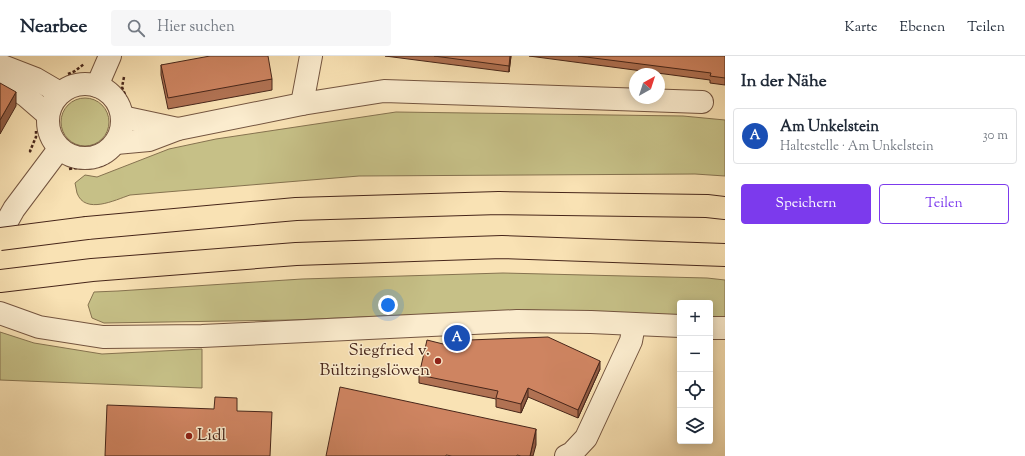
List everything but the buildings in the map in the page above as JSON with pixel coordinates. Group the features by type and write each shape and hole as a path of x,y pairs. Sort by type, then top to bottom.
{"highway":[{"path":"0,239 87,228 303,209 499,203 707,206 725,208"},
{"path":"0,281 92,270 296,254 502,247 725,255"}],"street":[{"path":"302,104 310,56"},
{"path":"97,86 108,61"},
{"path":"0,65 36,79 60,93"},
{"path":"0,78 26,96 48,115"},
{"path":"178,129 120,107 114,98 106,91 97,86 84,84 71,86 54,99 50,107 47,125 53,142 59,149 70,156 82,159 95,158 106,152 113,152 178,129 302,104 384,91 702,102"},
{"path":"113,152 120,136 125,108"},
{"path":"0,234 14,209 59,149"},
{"path":"0,313 39,327 103,337 218,336 517,321 591,322 677,326"},
{"path":"566,456 572,453 586,438 631,341 634,324"},
{"path":"713,328 725,328"}],"path":[{"path":"108,61 125,73 122,87 125,108"},
{"path":"64,172 79,167 94,168 113,152"}],"shaded area":[{"path":"80,98 90,98 99,102 105,108 109,117 109,127 105,136 99,142 90,146 80,146 71,142 65,136 61,127 61,117 65,108 71,102"},
{"path":"396,112 683,116 725,120 725,176 695,174 359,176 130,195 109,202 93,205 81,200 77,192 75,183 85,175 97,177 169,149 216,139"},
{"path":"503,273 707,278 725,280 725,318 713,317 713,300 677,300 677,316 528,310 291,320 104,323 92,318 88,305 94,292 302,279"},
{"path":"0,332 34,343 102,354 202,349 202,388 0,380"}],"place":[{"name":"Am Unkelstein","path":"457,338"},
{"name":"Siegfried v. Bültzingslöwen","path":"438,361"},
{"name":"Lidl","path":"189,436"}]}
